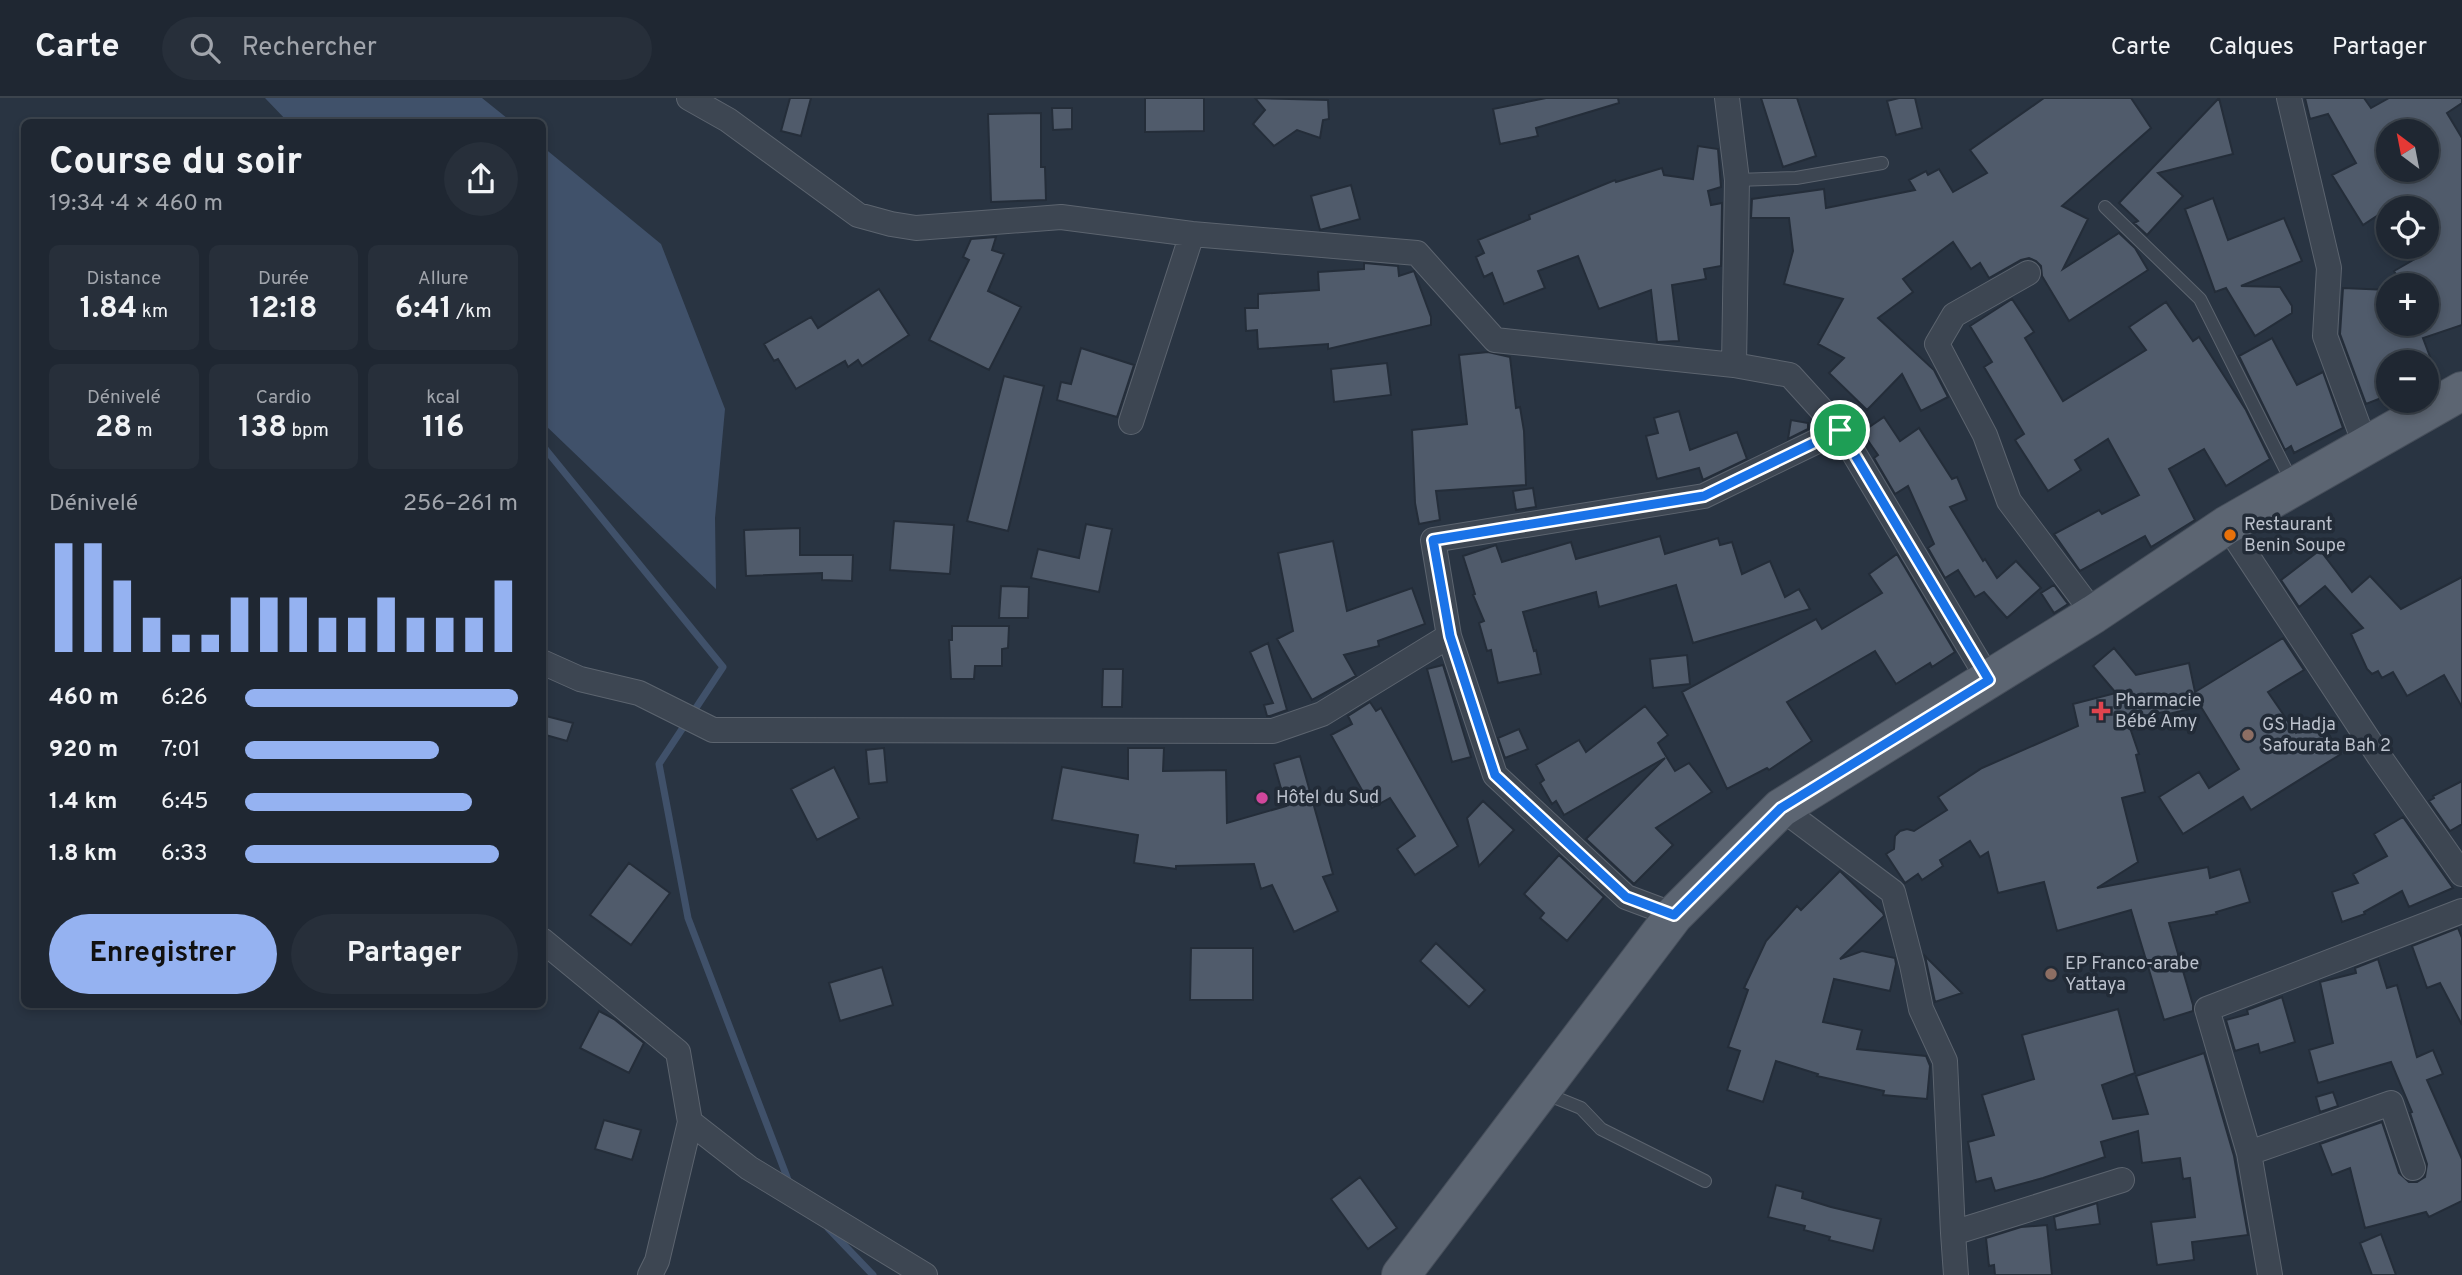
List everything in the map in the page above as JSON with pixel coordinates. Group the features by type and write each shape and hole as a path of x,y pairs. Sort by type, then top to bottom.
{"main road":[{"path":"1401,1275 1674,915 1781,808 2094,614 2227,525 2462,391"}],"street":[{"path":"689,98 728,120 858,215 891,224 916,228 1061,216 1192,234 1417,253 1495,340 1734,365 1790,375 1840,430 1989,680"},
{"path":"1727,98 1737,180 1734,365"},
{"path":"2289,98 2329,268 2325,336 2366,447"},
{"path":"1131,422 1192,234"},
{"path":"2028,272 1954,315 1937,344 1985,435 2009,501 2094,614"},
{"path":"1674,915 1626,897 1495,775 1450,636 1433,540 1704,496 1840,430"},
{"path":"2227,525 2379,756 2462,874"},
{"path":"546,664 580,678 639,692 713,730 1273,731 1322,714 1450,636"},
{"path":"1781,808 1893,892 1921,1009 1945,1061 1956,1275"},
{"path":"2270,1275 2249,1153 2207,1009 2462,911"},
{"path":"546,943 678,1052 690,1122 657,1261 650,1275"},
{"path":"2249,1153 2391,1103 2413,1168"},
{"path":"690,1122 749,1168 925,1275"},
{"path":"1952,1233 2122,1180"}],"lane":[{"path":"1737,180 1796,178 1882,163"},
{"path":"2105,207 2200,299 2295,487"},
{"path":"1540,1091 1581,1108 1601,1129 1705,1181"}],"water":[{"path":"265,98 482,98 508,119 285,119"},
{"path":"546,149 661,244 725,409 715,518 716,589 546,426"}],"building":[{"path":"790,98 811,98 801,136 781,131"},
{"path":"1145,98 1204,98 1204,131 1145,132"},
{"path":"1255,98 1328,100 1329,119 1323,120 1320,138 1297,130 1274,146 1253,124 1265,110"},
{"path":"1546,98 1618,98 1619,103 1536,128 1538,136 1500,144 1493,109"},
{"path":"1761,98 1797,98 1816,156 1783,167"},
{"path":"1915,98 1922,128 1896,135 1887,101"},
{"path":"2044,98 2131,98 2151,128 2062,206 2088,219 2063,269 2119,233 2135,248 2148,270 2069,321 2036,261 2029,258 2021,260 1989,278 1980,263 1971,269 1953,242 1903,279 1913,292 1878,318 1934,370 1948,397 1921,411 1902,374 1867,410 1829,373 1844,358 1818,344 1843,299 1784,284 1793,251 1789,218 1751,218 1752,199 1824,189 1826,208 1915,190 1909,180 1926,171 1928,175 1939,169 1953,192 1987,173 1970,150"},
{"path":"2219,98 2233,154 2158,173 2183,196 2147,235 2134,223 2138,221 2119,203"},
{"path":"2305,98 2364,98 2371,108 2389,98 2462,98 2462,103 2447,113 2462,138 2462,325 2439,333 2439,273 2394,271 2415,259 2439,259 2439,196 2376,196 2376,216 2363,225 2332,175 2356,163 2328,114 2310,119"},
{"path":"1052,108 1072,108 1072,129 1053,130"},
{"path":"1041,113 1041,167 1045,167 1046,200 991,202 988,114"},
{"path":"1698,146 1718,149 1721,187 1708,191 1711,205 1722,203 1721,266 1704,269 1706,279 1672,285 1679,341 1657,342 1651,290 1599,309 1578,256 1538,271 1545,288 1504,304 1492,273 1484,277 1476,257 1484,253 1478,240 1530,219 1529,215 1615,180 1616,182 1662,168 1664,175 1693,179"},
{"path":"1351,185 1360,219 1320,230 1311,196"},
{"path":"2213,198 2228,240 2284,218 2302,261 2241,286 2280,287 2292,306 2292,313 2255,336 2226,288 2215,292 2185,209"},
{"path":"996,237 992,250 1004,254 988,291 1021,307 989,370 929,340 969,260 963,257 971,239"},
{"path":"1364,263 1398,266 1399,276 1414,271 1431,317 1431,325 1328,349 1328,344 1258,349 1257,330 1246,331 1245,308 1258,308 1258,294 1319,290 1318,272 1364,269"},
{"path":"2343,288 2376,289 2376,336 2429,336 2423,338 2428,350 2376,350 2376,400 2366,404 2340,334"},
{"path":"879,289 909,335 862,366 858,360 848,367 845,361 796,389 778,359 774,361 764,344 811,317 818,328"},
{"path":"2012,299 2034,332 2025,338 2063,401 2146,350 2129,327 2166,302 2193,341 2199,337 2246,410 2270,459 2226,486 2204,449 2169,469 2195,520 2151,547 2145,536 2080,571 2054,534 2099,510 2102,514 2139,495 2108,439 2075,460 2081,470 2048,491 2015,440 2024,434 1984,367 1992,362 1970,326"},
{"path":"2272,338 2297,385 2323,372 2343,428 2294,453 2291,446 2285,450 2239,356"},
{"path":"1081,348 1134,365 1117,417 1057,400 1061,382 1071,384"},
{"path":"1488,352 1510,357 1516,408 1520,407 1524,431 1526,485 1436,491 1440,520 1419,524 1415,503 1412,430 1467,424 1459,355"},
{"path":"1387,363 1391,395 1334,402 1331,369"},
{"path":"1004,376 1044,386 1008,531 967,521"},
{"path":"1679,411 1690,450 1737,432 1747,459 1703,480 1699,468 1657,479 1646,436 1658,433 1654,418"},
{"path":"1884,417 1900,441 1919,428 1952,479 1957,477 1967,500 1950,507 1983,561 1985,559 1997,578 2016,561 2041,588 2007,618 1984,592 1975,597 1958,570 1945,578 1928,548 1934,544 1908,486 1895,494 1874,458 1878,455 1862,432"},
{"path":"1791,420 1808,423 1808,429 1788,439"},
{"path":"1533,488 1536,507 1516,510 1513,491"},
{"path":"894,521 954,525 950,574 890,570"},
{"path":"1086,524 1112,529 1099,592 1031,578 1038,549 1079,558"},
{"path":"800,528 800,555 853,555 852,581 822,580 822,573 746,576 744,530"},
{"path":"1660,536 1665,554 1718,538 1720,545 1732,542 1742,574 1770,561 1785,597 1799,589 1810,609 1693,643 1676,585 1599,607 1596,592 1523,612 1541,674 1498,683 1491,650 1487,651 1479,623 1484,621 1473,595 1475,594 1463,556 1496,545 1502,562 1571,542 1576,559"},
{"path":"1333,541 1347,611 1412,588 1425,624 1378,641 1379,646 1344,655 1356,676 1312,700 1277,639 1293,631 1278,553"},
{"path":"2320,550 2352,592 2370,576 2401,609 2462,577 2462,707 2444,675 2407,696 2393,672 2382,678 2378,671 2372,674 2367,669 2351,634 2363,628 2325,586 2299,607 2281,580"},
{"path":"1897,554 1955,652 1932,667 1930,663 1896,684 1875,651 1787,702 1812,741 1769,770 1767,768 1727,789 1682,692 1816,619 1822,629 1882,593 1869,574"},
{"path":"2054,585 2068,604 2054,613 2041,593"},
{"path":"1001,586 1029,587 1028,618 999,618"},
{"path":"952,626 1009,626 1008,648 1002,649 1002,666 975,666 974,679 951,679 949,640 952,640"},
{"path":"2283,638 2304,670 2268,692 2296,733 2319,719 2341,754 2251,810 2243,797 2183,834 2159,797 2199,772 2209,788 2239,769 2198,702 2199,707 2164,715 2164,712 2127,719 2139,754 2136,755 2145,792 2122,798 2138,862 2097,888 2208,867 2210,878 2240,869 2250,902 2216,912 2217,914 2169,923 2193,1011 2164,1020 2131,910 2057,931 2044,882 1998,893 1988,852 1980,857 1970,841 1940,860 1943,866 1922,880 1918,874 1905,883 1886,854 1894,849 1895,836 1900,831 1914,831 1947,810 1938,797 1982,768 2078,726 2073,704 2116,693 2093,666 2114,648 2136,675 2189,663 2195,692"},
{"path":"1268,643 1287,710 1270,716 1267,716 1264,705 1273,703 1250,652"},
{"path":"1687,655 1690,684 1653,688 1650,659"},
{"path":"1443,665 1471,757 1452,762 1427,669"},
{"path":"1103,669 1123,669 1122,707 1102,707"},
{"path":"1370,702 1376,711 1381,708 1458,846 1415,875 1397,849 1415,836 1390,798 1372,808 1331,735 1352,724 1348,716"},
{"path":"1645,706 1668,735 1658,743 1675,771 1689,763 1712,792 1656,828 1673,845 1634,884 1586,839 1665,758 1564,815 1556,801 1552,804 1540,783 1544,780 1536,765 1579,740 1586,752"},
{"path":"546,716 573,723 567,741 546,735"},
{"path":"1519,729 1528,749 1505,758 1498,738"},
{"path":"884,748 887,782 869,784 866,750"},
{"path":"1128,748 1164,748 1163,771 1226,770 1227,823 1286,806 1274,764 1300,756 1333,874 1323,877 1338,911 1294,932 1272,885 1261,889 1254,864 1176,866 1176,869 1134,863 1138,835 1052,820 1062,767 1128,779"},
{"path":"834,767 859,818 817,840 791,789"},
{"path":"2462,781 2462,824 2450,831 2429,801 2433,796"},
{"path":"1483,801 1514,830 1479,866 1467,818"},
{"path":"2403,817 2453,888 2409,907 2402,891 2364,912 2365,914 2342,922 2332,892 2358,883 2353,874 2387,856 2374,834"},
{"path":"1559,855 1604,897 1567,941 1540,918 1544,913 1524,894"},
{"path":"629,863 670,893 631,945 590,915"},
{"path":"1840,871 1884,916 1840,959 1862,951 1895,958 1896,964 1890,991 1834,979 1823,1022 1862,1030 1857,1049 1926,1056 1930,1066 1927,1099 1883,1095 1884,1091 1817,1076 1818,1074 1776,1061 1763,1102 1727,1090 1740,1051 1728,1047 1748,990 1744,988 1766,941 1797,906 1801,910"},
{"path":"2458,928 2462,938 2462,1025 2440,983 2427,988 2412,946"},
{"path":"1436,943 1485,990 1469,1007 1420,961"},
{"path":"1191,948 1253,948 1253,1000 1190,1000"},
{"path":"1925,956 1962,993 1935,1002"},
{"path":"2378,959 2387,988 2397,985 2417,1057 2433,1050 2443,1074 2427,1080 2462,1159 2462,1201 2429,1217 2426,1212 2365,1228 2350,1168 2332,1175 2320,1144 2382,1122 2399,1173 2409,1182 2417,1182 2425,1177 2427,1164 2410,1113 2412,1112 2391,1062 2318,1083 2309,1050 2333,1043 2320,982 2356,973 2355,968"},
{"path":"882,967 893,1005 840,1021 829,983"},
{"path":"2282,997 2295,1042 2260,1053 2258,1044 2235,1051 2226,1020 2248,1014 2247,1010"},
{"path":"2118,1009 2135,1073 2102,1085 2113,1119 2148,1114 2136,1076 2204,1053 2234,1156 2248,1235 2192,1242 2194,1260 2157,1265 2151,1222 2195,1217 2190,1178 2183,1179 2180,1158 2142,1163 2138,1131 2101,1142 2105,1157 2043,1178 1995,1191 1991,1178 1976,1182 1968,1142 1994,1135 1982,1095 2034,1079 2022,1035"},
{"path":"599,1011 614,1019 644,1043 629,1073 580,1048"},
{"path":"2333,1092 2338,1106 2320,1112 2316,1097"},
{"path":"604,1120 641,1130 632,1160 595,1149"},
{"path":"1360,1177 1397,1228 1368,1249 1331,1199"},
{"path":"1776,1185 1803,1192 1802,1198 1881,1219 1873,1251 1829,1240 1830,1237 1804,1230 1805,1226 1768,1217"},
{"path":"2097,1203 2100,1224 2056,1230 2054,1217"},
{"path":"2047,1225 2052,1275 1995,1275 1994,1265 1989,1266 1986,1238 2021,1227"},
{"path":"2381,1234 2396,1275 2372,1275 2360,1243"}],"waterway":[{"path":"546,450 723,667 659,764 688,918 790,1185"},
{"path":"828,1228 873,1275"}],"place":[{"name":"Restaurant Benin Soupe","path":"2230,535"},
{"name":"Pharmacie Bébé Amy","path":"2101,711"},
{"name":"GS Hadja Safourata Bah 2","path":"2248,735"},
{"name":"Hôtel du Sud","path":"1262,798"},
{"name":"EP Franco-arabe Yattaya","path":"2051,974"}],"route":[{"path":"1840,430 1989,680 1781,808 1674,915 1626,897 1495,775 1450,636 1433,540 1704,496 1840,430"}]}
